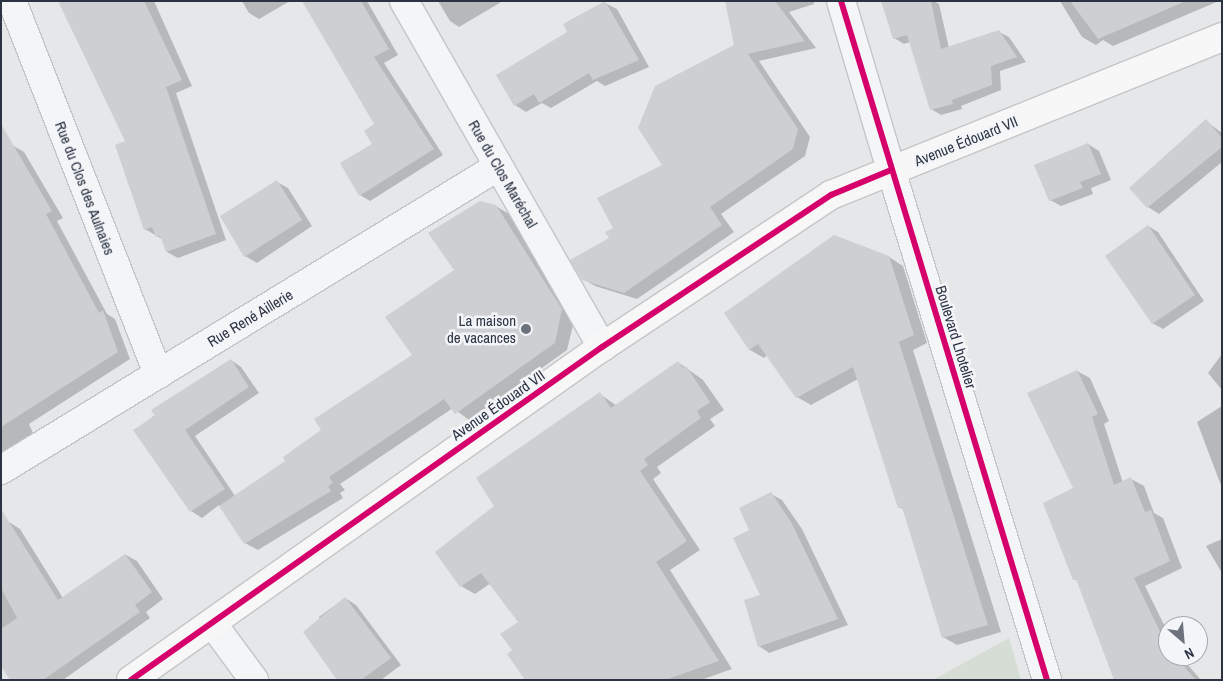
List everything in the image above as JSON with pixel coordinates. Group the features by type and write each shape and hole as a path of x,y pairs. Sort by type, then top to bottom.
{"main road":[{"name":"Avenue Édouard VII","path":"131,680 602,347 832,196 891,170 1222,38"}],"street":[{"name":"Rue du Clos des Aulnaies","path":"12,1 158,374"},
{"name":"Rue du Clos Maréchal","path":"404,1 602,347"},
{"name":"Boulevard Lhotelier","path":"841,1 1047,680"},
{"name":"Rue René Aillerie","path":"1,470 499,166"},
{"path":"212,623 254,680"}],"shaded area":[{"path":"1009,638 1021,680 933,680"}],"building":[{"path":"58,1 144,1 182,80 166,87 216,234 166,252 160,236 156,237 152,227 144,230 115,145 125,141"},
{"path":"302,1 361,1 389,49 374,57 434,149 359,196 340,163 372,144 364,131 374,124"},
{"path":"605,1 639,60 593,80 589,73 539,103 534,94 514,106 496,75 567,32 563,24"},
{"path":"725,1 775,1 805,41 748,54 798,129 793,149 710,207 722,225 624,293 582,280 570,260 609,238 605,232 613,228 597,198 662,165 638,128 655,86 734,45"},
{"path":"881,1 931,1 941,49 999,30 1017,57 991,66 992,85 952,100 953,104 930,110 907,35 893,39"},
{"path":"1070,1 1186,1 1098,39"},
{"path":"1206,119 1222,138 1222,147 1147,208 1129,188"},
{"path":"1,124 52,211 46,214 99,313 103,310 118,352 1,427"},
{"path":"1088,143 1101,174 1080,182 1083,188 1049,201 1034,165"},
{"path":"277,180 302,220 244,257 220,216"},
{"path":"480,201 496,205 562,309 555,343 455,414 444,399 329,477 333,483 328,486 331,491 244,544 219,506 285,461 283,457 321,430 314,419 412,355 385,317 454,270 428,233"},
{"path":"1148,225 1195,295 1152,324 1105,256"},
{"path":"834,235 889,256 914,335 899,342 988,625 942,638 902,507 898,508 853,367 796,398 758,344 749,350 724,313"},
{"path":"231,359 249,387 185,430 225,489 190,512 133,430 155,416 151,410"},
{"path":"678,361 683,368 686,366 710,402 697,411 701,418 644,459 648,465 640,471 687,541 656,562 719,661 665,680 525,680 507,654 512,650 500,634 518,622 481,573 460,587 435,552 494,506 476,478 600,392 611,408"},
{"path":"1077,370 1098,414 1092,417 1114,485 1131,477 1145,512 1151,510 1170,561 1134,578 1158,627 1158,666 1184,666 1196,680 1114,680 1076,579 1073,580 1043,503 1073,488 1027,393"},
{"path":"771,492 791,522 838,619 758,647 744,600 760,595 733,538 749,530 739,508"},
{"path":"1,509 58,600 125,554 152,592 135,605 140,612 43,680 10,680 1,666 1,629 17,618 1,588"},
{"path":"345,597 391,658 361,680 337,680 303,632"}],"cycle path":[{"path":"841,1 1047,680"},
{"path":"131,680 602,347 831,195 891,170"}],"place":[{"name":"La maison de vacances","path":"526,329"}]}
